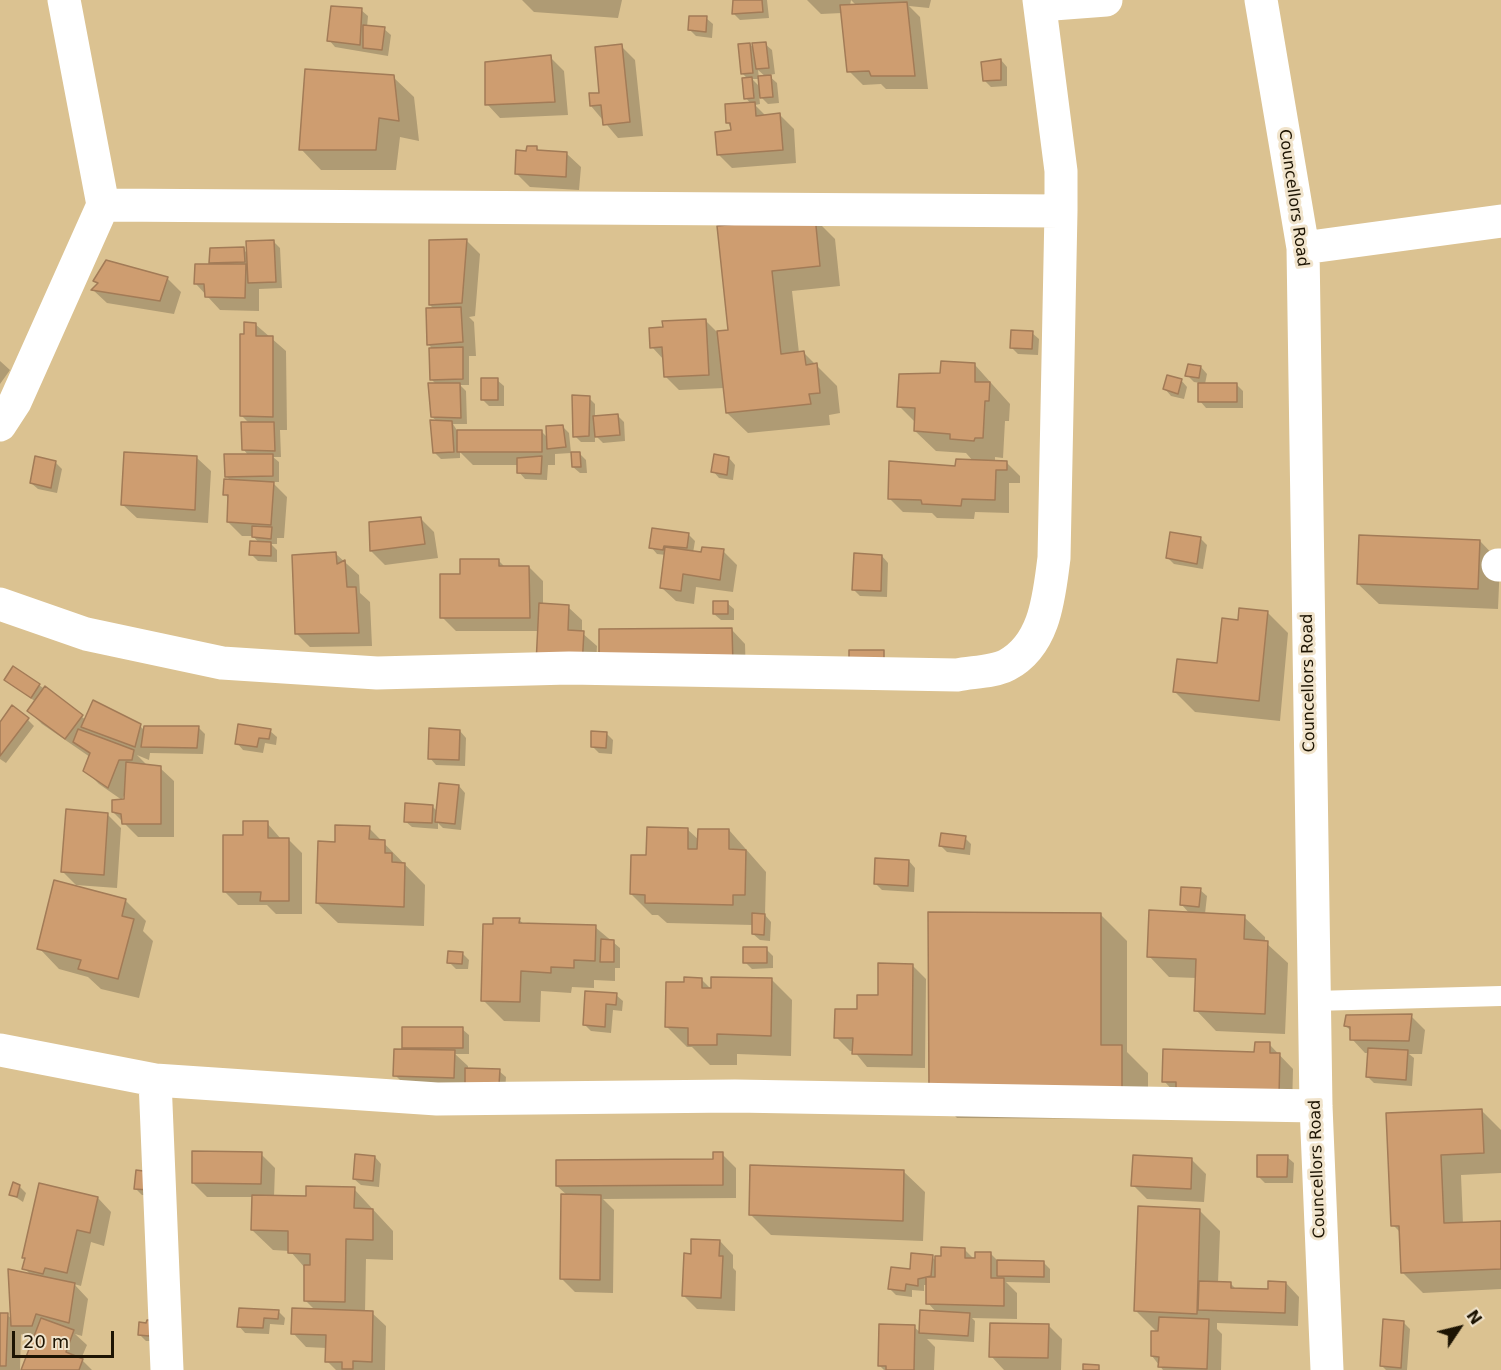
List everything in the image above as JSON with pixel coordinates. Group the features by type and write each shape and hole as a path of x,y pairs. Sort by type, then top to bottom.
{"street":[{"path":"0,425 15,402 103,205 64,0"},
{"path":"0,604 86,634 222,663 377,673 569,668 957,675 1007,665 1029,646 1046,615 1054,558 1061,171 1039,3 1106,0"},
{"name":"Councellors Road","path":"1261,0 1303,248 1316,1106 1327,1370"},
{"path":"103,205 1061,211"},
{"path":"1303,248 1501,221"},
{"path":"0,1050 155,1080 437,1099 735,1096 1316,1106"},
{"path":"155,1080 167,1370"}],"lane":[{"path":"1314,1001 1501,996"}],"building":[{"path":"733,0 762,0 763,12 732,14"},
{"path":"907,2 915,76 871,76 869,71 847,72 840,5"},
{"path":"331,6 362,8 360,45 327,41"},
{"path":"689,16 707,16 706,32 688,30"},
{"path":"363,25 385,27 382,50 363,48"},
{"path":"766,42 769,68 756,69 752,43"},
{"path":"750,43 753,73 741,74 738,44"},
{"path":"622,44 630,122 603,125 601,105 590,106 589,93 599,93 595,47"},
{"path":"551,55 555,102 485,105 485,62"},
{"path":"1001,59 1001,80 983,81 981,62"},
{"path":"305,69 394,75 399,121 379,118 376,150 299,150"},
{"path":"771,75 773,97 760,98 758,76"},
{"path":"752,77 754,98 744,99 742,78"},
{"path":"755,102 756,116 780,113 783,150 717,155 715,132 731,130 730,123 726,123 725,104"},
{"path":"527,146 537,146 537,150 567,152 566,177 515,174 516,150 526,151"},
{"path":"815,216 820,266 772,271 781,354 804,351 806,365 817,363 820,393 809,394 811,404 726,413 717,331 728,330 717,226"},
{"path":"467,239 462,303 429,305 429,240"},
{"path":"274,240 276,282 248,283 246,241"},
{"path":"244,247 245,262 209,263 210,248"},
{"path":"106,260 168,277 160,301 91,290 98,283 93,281"},
{"path":"195,264 246,264 245,298 205,297 204,284 194,284"},
{"path":"461,307 463,342 427,345 426,308"},
{"path":"706,319 709,375 664,377 662,347 650,348 649,328 663,327 662,321"},
{"path":"244,322 256,323 256,336 273,336 273,417 240,416 240,334 244,334"},
{"path":"1011,330 1033,331 1032,349 1010,348"},
{"path":"463,347 463,379 430,380 429,348"},
{"path":"941,361 975,363 975,382 990,382 989,401 985,401 983,438 975,438 974,441 950,439 950,434 914,431 915,408 897,407 899,374 940,373"},
{"path":"1188,364 1201,366 1199,378 1185,376"},
{"path":"1167,375 1182,379 1178,394 1163,389"},
{"path":"481,378 498,378 498,400 481,400"},
{"path":"428,383 460,383 461,418 431,417"},
{"path":"1198,383 1237,383 1237,402 1198,402"},
{"path":"572,395 590,396 589,436 573,437"},
{"path":"618,414 620,435 595,437 593,416"},
{"path":"430,420 452,421 454,452 433,453"},
{"path":"241,422 274,422 275,451 242,450"},
{"path":"563,425 566,447 547,449 546,426"},
{"path":"457,430 542,430 542,452 457,452"},
{"path":"124,452 197,456 195,510 121,505"},
{"path":"571,452 580,452 581,467 572,467"},
{"path":"224,454 273,454 273,476 225,477"},
{"path":"714,454 729,457 727,475 711,472"},
{"path":"35,456 56,461 51,488 30,483"},
{"path":"542,456 541,474 517,473 517,458"},
{"path":"956,459 1007,461 1007,470 996,470 995,500 962,499 961,506 922,504 921,500 888,499 889,461 955,466"},
{"path":"224,479 274,482 271,525 227,522 228,495 223,495"},
{"path":"421,517 425,544 370,551 369,522"},
{"path":"252,526 272,527 271,539 252,537"},
{"path":"652,528 689,533 687,548 664,546 663,550 649,548"},
{"path":"1170,532 1201,537 1197,564 1166,558"},
{"path":"1359,535 1480,540 1478,589 1357,584"},
{"path":"250,541 271,542 271,556 249,555"},
{"path":"665,547 701,552 702,547 724,549 720,580 683,574 681,591 660,588"},
{"path":"336,552 337,564 345,560 347,587 356,587 359,633 295,634 292,555"},
{"path":"854,553 882,555 881,591 852,590"},
{"path":"460,559 499,559 499,566 529,566 530,618 440,618 440,574 460,574"},
{"path":"713,601 728,601 728,614 713,614"},
{"path":"539,603 569,605 568,630 584,631 582,667 536,664"},
{"path":"1239,608 1268,611 1259,701 1173,692 1177,659 1217,663 1222,618 1238,620"},
{"path":"732,628 733,665 599,666 599,629"},
{"path":"849,650 884,650 884,668 849,668"},
{"path":"13,666 40,684 31,698 4,680"},
{"path":"45,686 83,715 65,739 27,711"},
{"path":"93,700 141,724 135,747 81,727"},
{"path":"12,705 29,718 0,756 0,722"},
{"path":"238,724 271,729 269,739 259,738 257,747 235,744"},
{"path":"144,726 199,726 197,748 141,747"},
{"path":"429,728 460,730 459,760 428,759"},
{"path":"78,729 134,750 132,760 119,760 108,788 83,771 90,753 73,742"},
{"path":"591,731 607,732 606,748 591,747"},
{"path":"126,762 161,766 161,824 122,824 121,814 112,812 112,800 124,799"},
{"path":"439,783 459,785 455,824 435,822"},
{"path":"405,803 433,805 432,823 404,822"},
{"path":"66,809 108,813 104,875 61,872"},
{"path":"243,821 268,821 268,838 289,838 289,901 260,901 261,892 223,892 223,835 243,835"},
{"path":"335,825 370,826 369,839 385,840 385,853 392,853 392,862 405,863 404,907 316,903 318,841 335,842"},
{"path":"647,827 688,828 688,849 697,849 698,829 729,829 729,849 746,850 745,895 733,895 733,905 645,903 645,895 630,894 631,855 646,855"},
{"path":"941,833 966,836 964,849 939,846"},
{"path":"875,858 909,860 908,886 874,884"},
{"path":"54,880 126,899 122,916 134,919 118,979 78,969 81,960 37,949"},
{"path":"1181,887 1201,888 1199,907 1180,905"},
{"path":"1149,910 1245,915 1244,939 1268,941 1265,1014 1194,1011 1196,959 1147,957"},
{"path":"928,912 1101,913 1101,1045 1122,1045 1122,1093 929,1092"},
{"path":"752,913 765,914 764,935 752,934"},
{"path":"493,918 520,918 519,923 596,925 595,961 574,960 574,968 551,967 551,973 521,971 520,1002 481,1001 483,924 493,924"},
{"path":"601,939 614,940 614,962 600,962"},
{"path":"743,947 767,947 767,963 743,963"},
{"path":"448,951 463,952 462,964 447,963"},
{"path":"878,963 913,964 912,1055 852,1054 853,1038 834,1038 835,1009 857,1009 857,995 878,995"},
{"path":"684,977 702,978 702,988 711,988 711,977 772,978 771,1036 717,1034 717,1045 688,1045 688,1028 665,1027 666,982 684,982"},
{"path":"585,991 617,993 616,1005 606,1004 605,1027 583,1025"},
{"path":"1412,1014 1409,1041 1350,1040 1350,1027 1344,1026 1346,1015"},
{"path":"402,1027 463,1027 463,1048 402,1048"},
{"path":"1255,1042 1270,1042 1270,1053 1280,1053 1279,1096 1176,1093 1176,1082 1162,1082 1163,1049 1254,1052"},
{"path":"1368,1048 1408,1050 1406,1080 1366,1077"},
{"path":"394,1049 455,1050 454,1078 393,1076"},
{"path":"465,1068 500,1069 499,1085 465,1085"},
{"path":"1482,1109 1484,1153 1441,1155 1444,1223 1501,1221 1501,1269 1401,1273 1399,1226 1391,1226 1386,1113"},
{"path":"192,1151 262,1152 261,1184 192,1183"},
{"path":"713,1152 723,1152 723,1185 556,1186 556,1160 713,1159"},
{"path":"355,1154 375,1156 373,1181 353,1179"},
{"path":"1133,1155 1192,1158 1191,1189 1131,1186"},
{"path":"1257,1155 1288,1155 1287,1177 1257,1177"},
{"path":"750,1165 904,1170 903,1221 749,1215"},
{"path":"136,1170 151,1172 149,1190 134,1189"},
{"path":"13,1182 20,1185 17,1197 9,1195"},
{"path":"39,1183 98,1197 90,1233 77,1230 67,1273 45,1268 43,1274 22,1269 25,1258 22,1258"},
{"path":"306,1186 355,1187 354,1208 373,1209 373,1240 346,1239 345,1302 304,1301 304,1265 310,1265 310,1254 288,1253 288,1231 251,1230 252,1195 306,1196"},
{"path":"561,1194 601,1195 600,1280 560,1279"},
{"path":"1138,1206 1200,1209 1197,1314 1134,1311"},
{"path":"691,1239 720,1240 719,1256 723,1256 721,1298 682,1296 684,1253 691,1254"},
{"path":"941,1247 965,1248 965,1258 975,1258 975,1252 991,1252 991,1278 1004,1278 1004,1306 926,1304 926,1277 935,1277 935,1256 941,1256"},
{"path":"911,1253 933,1255 931,1276 918,1279 918,1286 906,1284 905,1291 888,1289 891,1267 910,1269"},
{"path":"997,1260 1044,1261 1044,1277 997,1276"},
{"path":"8,1269 75,1283 69,1323 36,1314 32,1326 11,1326"},
{"path":"1199,1281 1231,1282 1231,1288 1268,1289 1268,1281 1286,1282 1285,1313 1198,1310"},
{"path":"239,1308 279,1310 278,1319 264,1318 263,1328 237,1327"},
{"path":"292,1308 373,1311 372,1362 353,1361 353,1369 342,1369 342,1362 325,1362 326,1335 291,1334"},
{"path":"920,1310 970,1313 968,1336 919,1333"},
{"path":"0,1313 8,1313 6,1366 0,1366"},
{"path":"1159,1317 1209,1319 1207,1369 1158,1367 1159,1357 1151,1356 1151,1331 1158,1331"},
{"path":"41,1318 74,1330 66,1352 83,1359 79,1370 21,1370"},
{"path":"1383,1319 1404,1321 1401,1368 1380,1366"},
{"path":"147,1320 159,1320 149,1336 138,1335 139,1322 146,1323"},
{"path":"990,1323 1049,1324 1048,1358 989,1357"},
{"path":"879,1324 915,1325 914,1370 886,1370 886,1366 878,1366"},
{"path":"1083,1364 1099,1365 1099,1370 1083,1370"}]}
